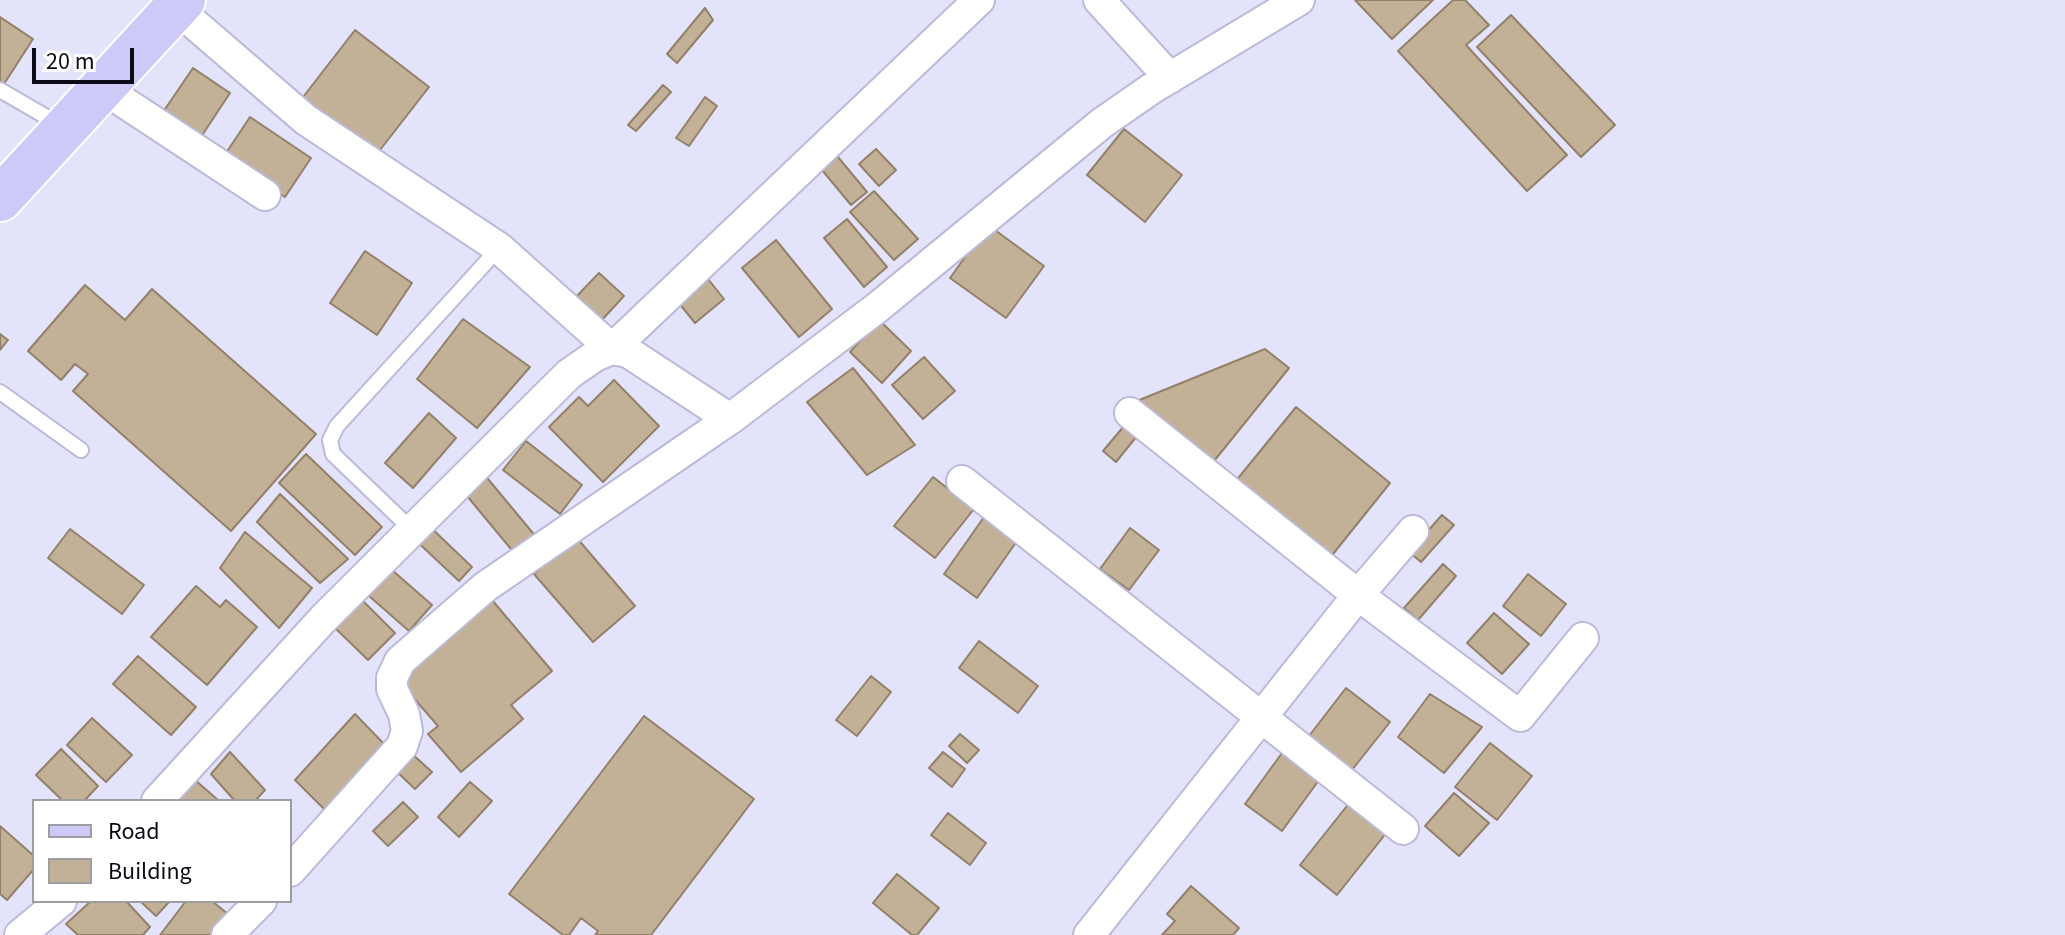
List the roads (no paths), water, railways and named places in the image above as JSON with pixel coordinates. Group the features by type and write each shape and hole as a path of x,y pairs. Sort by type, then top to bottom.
{"main road":[{"path":"0,199 179,4"}],"street":[{"path":"159,799 324,618 569,374 612,349 979,0"},
{"path":"1099,0 1170,78"},
{"path":"292,869 402,746 407,731 404,714 392,689 392,678 400,661 485,587 730,419 878,307 1102,123 1299,0"},
{"path":"179,4 306,120 499,248 612,349 628,352 730,419"},
{"path":"101,87 265,195"},
{"path":"1130,413 1358,595 1520,716 1583,638"},
{"path":"962,481 1403,829"},
{"path":"1089,935 1358,595 1413,531"},
{"path":"20,935 59,903"},
{"path":"227,935 259,903"}],"lane":[{"path":"0,90 64,127"},
{"path":"412,530 333,454 330,440 337,426 499,248"},
{"path":"0,392 81,450"}]}
